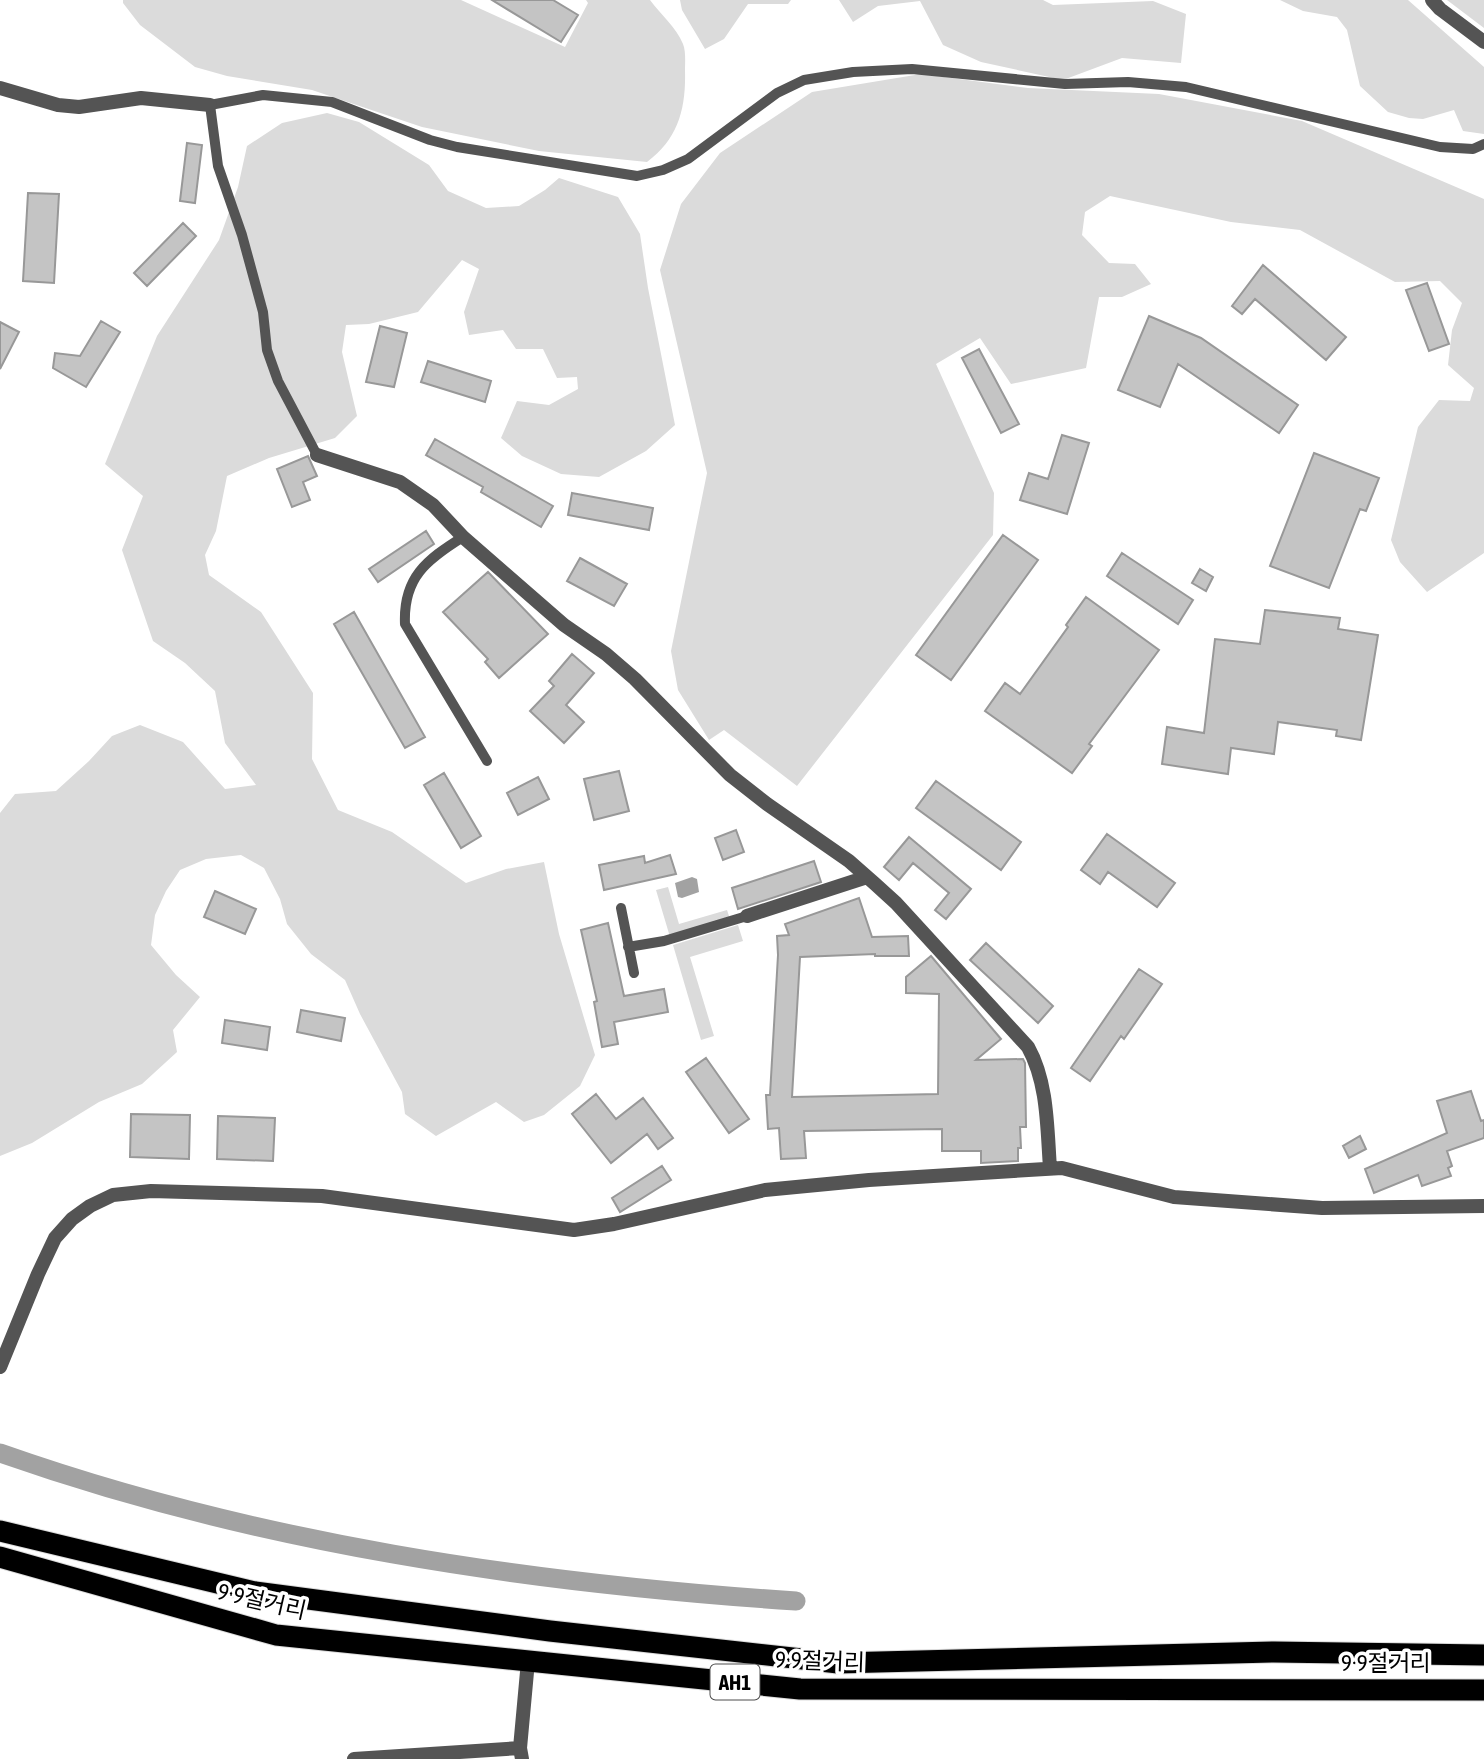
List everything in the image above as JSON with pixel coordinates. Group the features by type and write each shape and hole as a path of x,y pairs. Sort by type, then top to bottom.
{"highway":[{"name":"9·9절거리","path":"0,1531 256,1592 550,1631 838,1663 1274,1652 1484,1655"},
{"name":"9·9절거리","path":"0,1557 276,1635 800,1689 1484,1690"}],"street":[{"path":"1432,0 1484,42"},
{"path":"0,88 58,105 79,107 141,98 210,106"},
{"path":"317,455 400,482 433,505 463,537 564,625 606,654 635,680 730,775 867,877 896,903 1028,1047 1038,1064 1050,1168"},
{"path":"747,916 867,877"},
{"path":"0,1367 55,1238 72,1219 90,1206 113,1195 151,1191 322,1196 574,1230 614,1224 765,1190 869,1180 1062,1168 1174,1197 1322,1208 1484,1206"},
{"path":"354,1759 521,1753 528,1661"}],"lane":[{"path":"317,455 278,381 267,350 263,312 242,235 218,166 210,106 263,95 332,102 430,140 457,147 637,176 663,170 688,159 778,93 804,80 853,72 912,69 1065,84 1128,82 1186,87 1440,147 1473,149 1484,144"},
{"path":"463,537 422,566 411,584 404,604 405,624 487,761"},
{"path":"621,908 634,973"},
{"path":"628,947 664,941 747,916"}],"shaded area":[{"path":"123,0 461,0 565,47 588,3 586,0 650,0 676,32 684,47 685,85 682,110 673,133 658,153 647,162 539,151 422,127 312,90 227,76 195,67 140,25"},
{"path":"680,0 791,0 788,4 748,4 724,39 705,49 682,10"},
{"path":"839,0 1043,0 1053,5 1153,1 1186,14 1181,63 1122,58 1063,80 981,62 943,45 920,1 878,6 853,22"},
{"path":"1280,0 1408,0 1484,67 1484,134 1463,131 1454,110 1423,119 1388,112 1360,86 1347,30 1337,17 1303,11"},
{"path":"1447,0 1484,0 1484,28"},
{"path":"921,74 1028,88 1159,94 1302,121 1484,199 1484,553 1427,592 1400,562 1391,540 1418,427 1439,400 1470,401 1474,388 1448,365 1452,330 1462,303 1440,281 1395,282 1300,230 1231,222 1110,196 1085,212 1082,235 1109,263 1135,264 1151,284 1122,297 1099,297 1086,368 1011,384 980,338 936,364 994,493 993,535 797,786 724,730 709,740 678,690 671,651 707,473 660,270 681,204 720,153 812,92"},
{"path":"327,113 359,122 429,165 448,191 486,208 519,206 559,178 618,197 640,234 675,425 646,451 599,477 561,474 522,456 501,438 517,401 549,405 578,389 577,377 557,378 543,349 516,349 503,330 469,335 464,312 479,269 462,260 418,312 369,324 346,325 342,352 357,416 335,438 269,458 227,476 216,531 205,555 209,575 261,612 313,693 312,759 338,810 392,832 466,883 506,869 544,862 559,934 595,1055 580,1086 544,1115 524,1122 496,1102 436,1136 405,1114 402,1092 345,980 311,954 287,924 280,899 264,868 241,855 206,859 180,870 155,915 151,945 176,975 200,997 173,1030 177,1052 142,1084 99,1102 32,1143 0,1156 0,813 15,794 56,791 112,736 140,725 183,742 225,789 256,785 225,743 215,691 185,663 153,641 122,550 143,496 105,464 157,336 219,240 238,187 247,146 282,123"},
{"path":"692,877 697,879 699,892 678,897 675,883"},
{"path":"668,887 679,924 727,910 730,919 670,937 656,890"},
{"path":"738,925 743,941 690,957 714,1036 701,1040 673,945"},
{"path":"0,1449 33,1463 32,1467 0,1457"}],"building":[{"path":"492,0 553,0 578,15 561,42"},
{"path":"187,143 202,145 195,203 180,201"},
{"path":"28,193 59,194 54,283 23,281"},
{"path":"183,223 196,236 147,286 134,273"},
{"path":"1263,265 1346,337 1326,360 1255,299 1242,314 1232,306"},
{"path":"1427,283 1449,344 1429,351 1406,290"},
{"path":"1149,316 1201,338 1298,405 1279,433 1178,364 1160,407 1118,390"},
{"path":"101,321 120,332 86,387 53,368 55,353 80,356"},
{"path":"0,322 19,332 0,369"},
{"path":"380,326 407,333 394,387 366,382"},
{"path":"979,349 1019,424 1001,433 962,358"},
{"path":"428,361 491,381 485,402 421,382"},
{"path":"1062,435 1089,443 1067,514 1020,500 1029,473 1048,479"},
{"path":"435,439 553,506 541,527 481,492 483,487 426,455"},
{"path":"1314,453 1379,478 1366,511 1360,509 1329,588 1270,566"},
{"path":"308,456 317,476 303,482 310,500 292,507 277,469"},
{"path":"572,493 653,508 649,530 568,515"},
{"path":"426,531 434,544 378,582 369,569"},
{"path":"1003,535 1038,560 951,680 916,655"},
{"path":"1122,553 1193,600 1178,624 1107,576"},
{"path":"580,558 627,584 614,606 567,581"},
{"path":"1200,569 1213,577 1206,591 1192,583"},
{"path":"488,572 548,634 499,678 485,662 488,659 443,612"},
{"path":"1086,597 1159,650 1089,744 1092,746 1072,773 985,711 1005,683 1020,694"},
{"path":"1265,610 1340,618 1338,629 1378,635 1361,740 1336,736 1337,730 1278,722 1274,754 1231,748 1228,774 1162,764 1167,727 1204,733 1215,639 1260,644"},
{"path":"354,612 425,737 405,748 334,624"},
{"path":"572,654 594,673 566,705 584,722 564,743 530,711 554,686 549,681"},
{"path":"619,771 629,811 594,820 584,779"},
{"path":"444,773 481,836 461,848 424,785"},
{"path":"538,777 549,799 518,815 507,793"},
{"path":"936,781 1021,842 1001,870 916,808"},
{"path":"736,830 744,852 723,860 715,838"},
{"path":"1107,834 1175,883 1157,907 1108,872 1100,884 1081,870"},
{"path":"909,837 971,889 946,919 935,910 949,893 913,863 899,880 884,867"},
{"path":"670,855 676,874 604,890 599,865 644,856 645,863"},
{"path":"814,861 821,882 738,909 732,888"},
{"path":"215,891 256,909 245,934 204,917"},
{"path":"859,898 872,937 908,936 909,956 875,954 800,957 792,1097 938,1094 939,994 906,993 906,977 931,956 1001,1039 976,1060 1023,1059 1025,1063 1026,1127 1020,1127 1021,1148 1018,1148 1018,1161 981,1163 981,1151 942,1151 942,1129 804,1131 806,1158 781,1159 779,1128 768,1129 766,1095 770,1095 777,936 789,935 785,924"},
{"path":"608,923 624,996 664,989 668,1012 614,1022 618,1044 602,1047 594,1002 597,1001 581,930"},
{"path":"986,943 1053,1006 1038,1023 970,960"},
{"path":"1139,969 1162,984 1124,1039 1121,1036 1090,1081 1071,1068"},
{"path":"301,1010 345,1018 341,1041 297,1032"},
{"path":"225,1020 270,1027 267,1050 222,1043"},
{"path":"706,1058 749,1119 729,1133 686,1072"},
{"path":"1471,1091 1481,1121 1484,1120 1484,1138 1447,1151 1452,1166 1448,1168 1451,1176 1422,1186 1418,1175 1374,1193 1365,1169 1447,1133 1437,1101"},
{"path":"596,1094 616,1119 643,1098 673,1138 658,1149 647,1134 611,1163 572,1114"},
{"path":"131,1114 190,1115 189,1159 130,1157"},
{"path":"218,1116 275,1118 273,1161 217,1159"},
{"path":"1360,1136 1366,1149 1349,1158 1343,1146"},
{"path":"662,1166 671,1180 620,1212 612,1198"}],"waterway":[{"path":"0,1453 194,1512 393,1554 594,1583 796,1601"}]}
